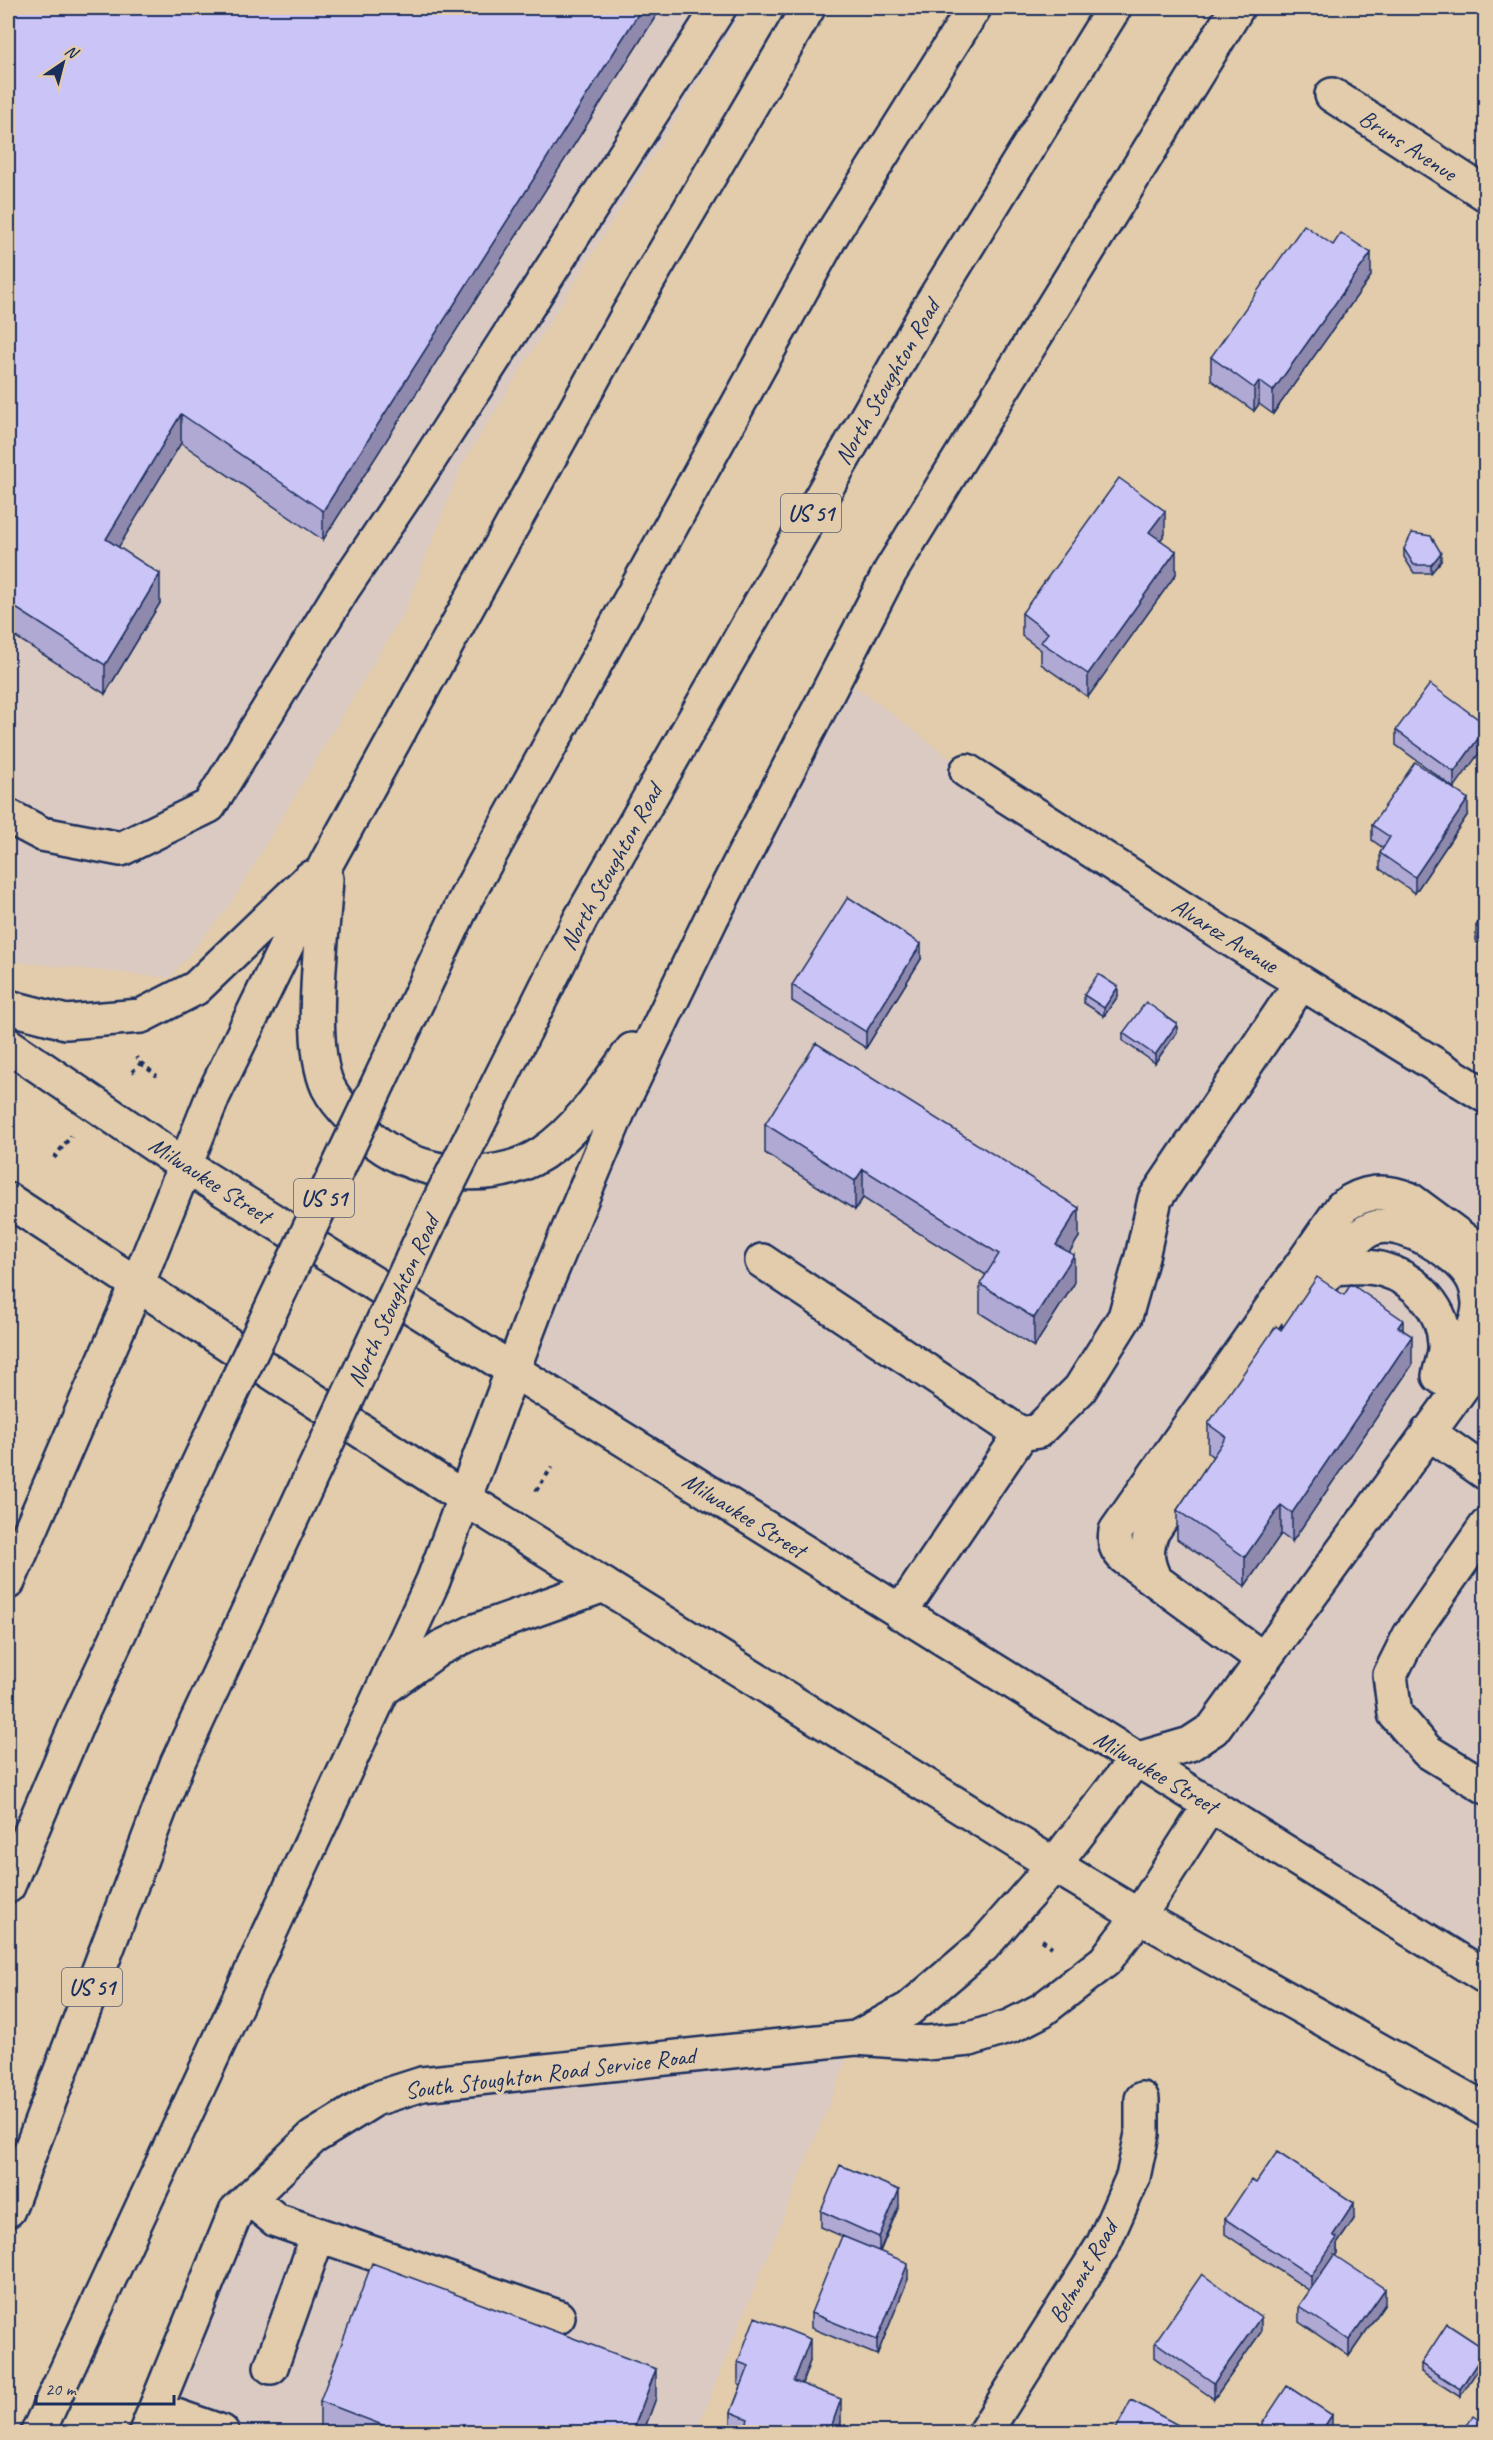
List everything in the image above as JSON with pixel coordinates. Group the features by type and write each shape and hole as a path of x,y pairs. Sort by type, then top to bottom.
{"main road":[{"path":"8,816 42,834 121,849 209,806 342,590 420,474 719,8"},
{"path":"8,1582 137,1284 213,1096 327,862 629,312 808,8"},
{"name":"US 51","path":"8,1886 79,1719 466,898 831,236 974,8"},
{"name":"North Stoughton Road","path":"8,2210 177,1764 435,1210 580,920 930,306 1114,8"},
{"path":"38,2433 433,1581 511,1370 621,1105 675,994 890,572 1237,8"},
{"name":"Bruns Avenue","path":"1332,95 1485,194"},
{"name":"Alvarez Avenue","path":"967,771 1301,983 1485,1096"},
{"path":"327,862 317,1048 328,1087 343,1109 376,1142 419,1165 465,1174 512,1166 542,1154 571,1130 675,994"},
{"path":"8,1007 66,1022 141,1016 196,988 327,862"},
{"path":"762,1261 1021,1434 1038,1431 1080,1389 1125,1317 1155,1199 1301,983"},
{"name":"Milwaukee Street","path":"8,1045 184,1165 1485,1977"},
{"path":"1263,1659 1117,1551 1114,1540 1116,1531 1342,1207 1366,1194 1395,1194 1409,1199 1485,1256"},
{"path":"8,1200 464,1498 1054,1865 1139,1916 1485,2110"},
{"path":"1155,1580 1148,1565 1146,1547 1152,1532 1332,1268 1358,1237 1374,1228 1387,1226 1414,1231 1461,1264 1471,1275 1479,1302 1476,1322 1437,1389 1293,1588 1292,1619"},
{"path":"1332,1268 1383,1269 1404,1278 1422,1291 1434,1307 1442,1326 1446,1345 1437,1389"},
{"path":"1135,1760 1190,1744 1213,1729 1485,1354"},
{"path":"1428,1432 1485,1473"},
{"path":"900,1613 1021,1434"},
{"path":"1485,1526 1410,1635 1390,1675 1395,1714 1427,1751 1485,1787"},
{"path":"383,1689 440,1648 459,1639 604,1585"},
{"name":"South Stoughton Road Service Road","path":"856,2038 909,2009 983,1946 1054,1865 1135,1760"},
{"name":"South Stoughton Road Service Road","path":"151,2421 236,2211 312,2138 375,2099 422,2084 856,2038 926,2043 970,2039 1011,2026 1042,2010 1105,1961 1139,1916 1210,1805"},
{"name":"Belmont Road","path":"985,2433 1103,2245 1133,2176 1142,2134 1143,2098"},
{"path":"249,2198 276,2220 558,2317"},
{"path":"271,2367 318,2235"},
{"path":"151,2421 222,2433"}],"path":[{"path":"136,1056 157,1076"},
{"path":"132,1072 141,1063"},
{"path":"54,1158 72,1136"},
{"path":"536,1491 552,1467"}],"shaded area":[{"path":"8,8 744,8 462,465 406,609 230,905 170,978 8,961"},
{"path":"838,673 967,771 1485,1096 1485,1977 511,1370"},
{"path":"856,2038 696,2432 146,2432 236,2211 375,2099"}],"building":[{"path":"8,8 642,8 323,511 181,414 106,539 160,574 105,665 8,603"},
{"path":"1304,225 1333,245 1341,233 1371,253 1273,391 1259,381 1254,388 1211,357"},
{"path":"1119,478 1165,511 1149,532 1176,551 1088,674 1041,642 1048,633 1022,613"},
{"path":"1412,533 1431,536 1441,553 1431,565 1414,565 1404,549"},
{"path":"1430,684 1485,724 1485,729 1454,772 1396,730"},
{"path":"1415,762 1468,799 1415,877 1380,853 1390,837 1372,825"},
{"path":"848,897 921,944 866,1032 792,985"},
{"path":"1485,911 1485,932 1476,926"},
{"path":"1098,974 1118,987 1104,1008 1084,995"},
{"path":"1146,1002 1177,1024 1155,1055 1123,1033"},
{"path":"816,1043 1079,1208 1056,1245 1074,1255 1034,1318 980,1284 999,1254 863,1169 855,1181 765,1124"},
{"path":"1317,1277 1344,1295 1351,1284 1403,1320 1398,1327 1412,1336 1292,1513 1281,1505 1245,1557 1177,1510 1226,1437 1208,1424 1276,1326 1281,1330"},
{"path":"1277,2152 1354,2203 1333,2235 1337,2238 1311,2276 1225,2219 1251,2180 1256,2183"},
{"path":"840,2165 899,2190 879,2237 821,2211"},
{"path":"842,2236 908,2263 877,2340 811,2313"},
{"path":"1334,2255 1385,2289 1349,2340 1299,2306"},
{"path":"372,2263 656,2369 632,2433 403,2433 320,2401"},
{"path":"1202,2274 1261,2317 1214,2383 1155,2342"},
{"path":"755,2317 810,2339 794,2381 841,2399 829,2433 743,2433 748,2419 731,2412 749,2366 738,2362"},
{"path":"1447,2324 1485,2349 1460,2389 1421,2364"},
{"path":"1287,2386 1332,2415 1320,2433 1256,2433"},
{"path":"1131,2400 1193,2433 1114,2433"},
{"path":"1473,2416 1485,2424 1485,2433 1462,2433"}]}
